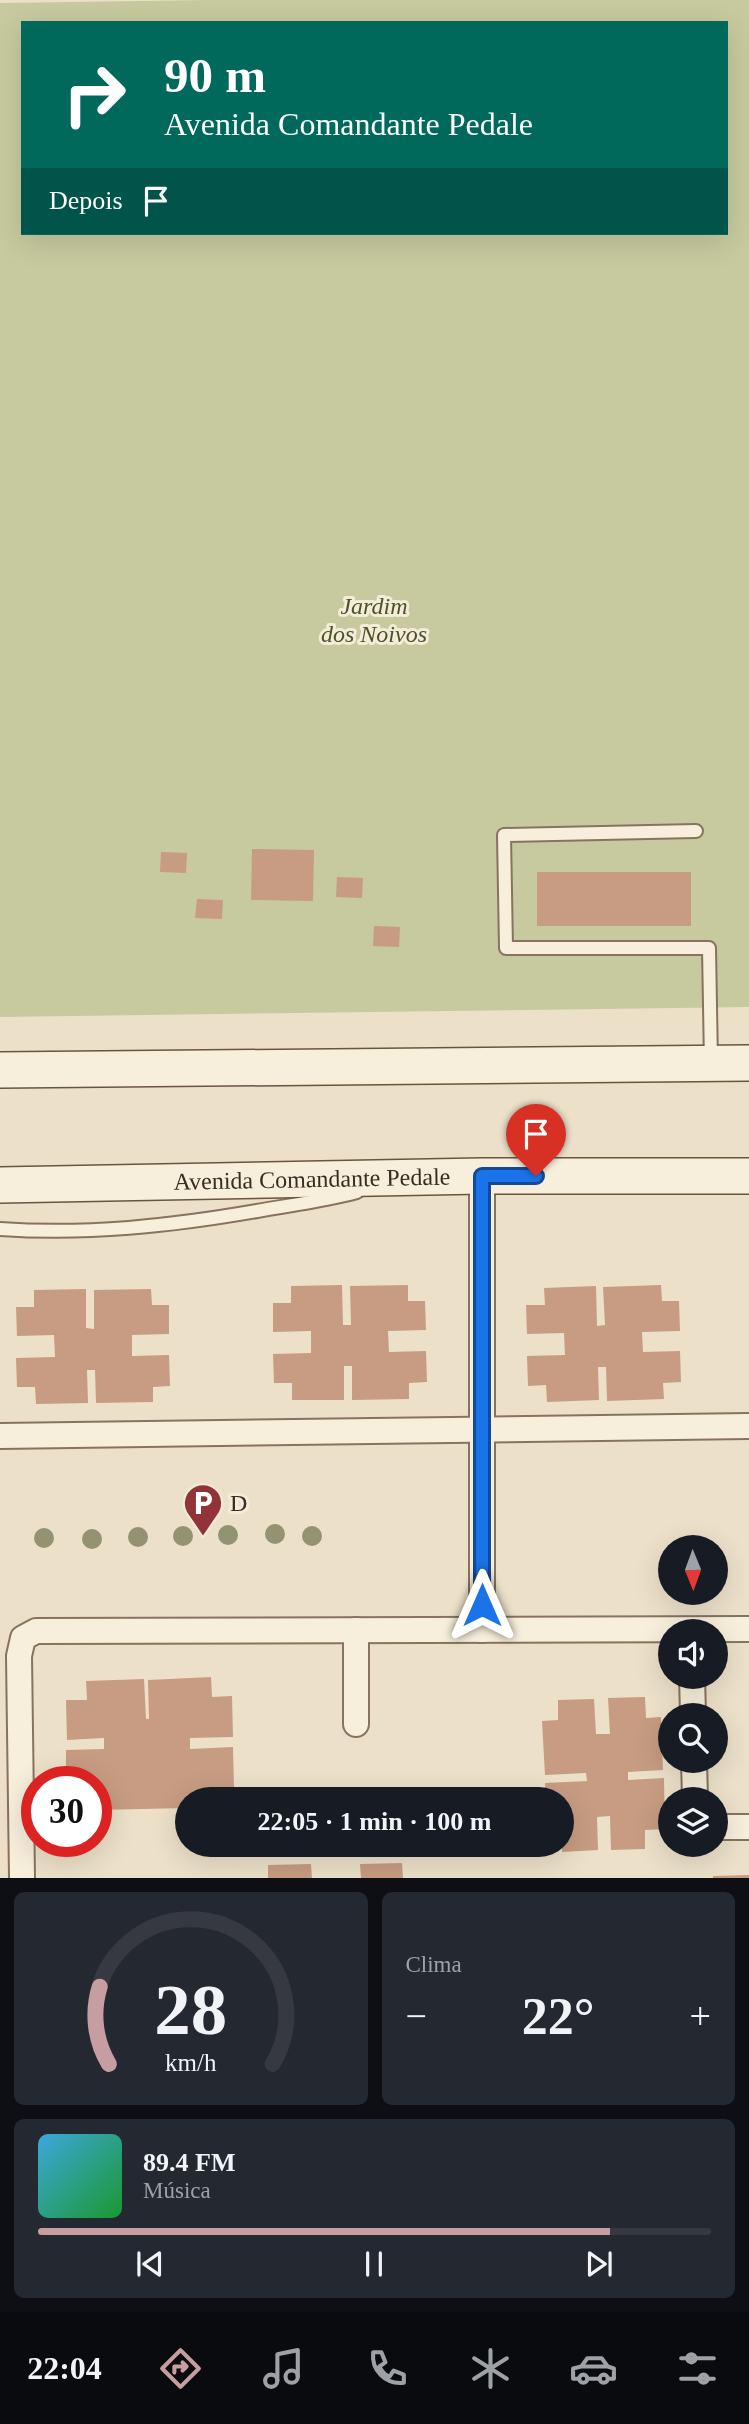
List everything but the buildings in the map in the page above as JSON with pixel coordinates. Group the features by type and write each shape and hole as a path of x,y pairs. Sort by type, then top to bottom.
{"street":[{"path":"0,1070 749,1063"},
{"path":"482,1176 482,1630"},
{"name":"Avenida Comandante Pedale","path":"0,1185 482,1176 749,1176"},
{"path":"0,1436 749,1426"},
{"path":"728,1629 749,1629"},
{"path":"356,1630 356,1724"},
{"path":"22,1878 19,1656 23,1638 36,1631 658,1630"},
{"path":"728,1827 749,1827"}],"lane":[{"path":"695,831 504,835 506,948 709,948 711,1064"},
{"path":"0,1229 51,1232 132,1229 214,1219 336,1198 409,1178"}],"green space":[{"name":"Jardim dos Noivos","path":"208,0 749,0 749,1007 0,1017 0,3"}],"place":[{"name":"D","path":"203,1537"}],"route":[{"path":"482,1605 482,1176 536,1176"}]}
